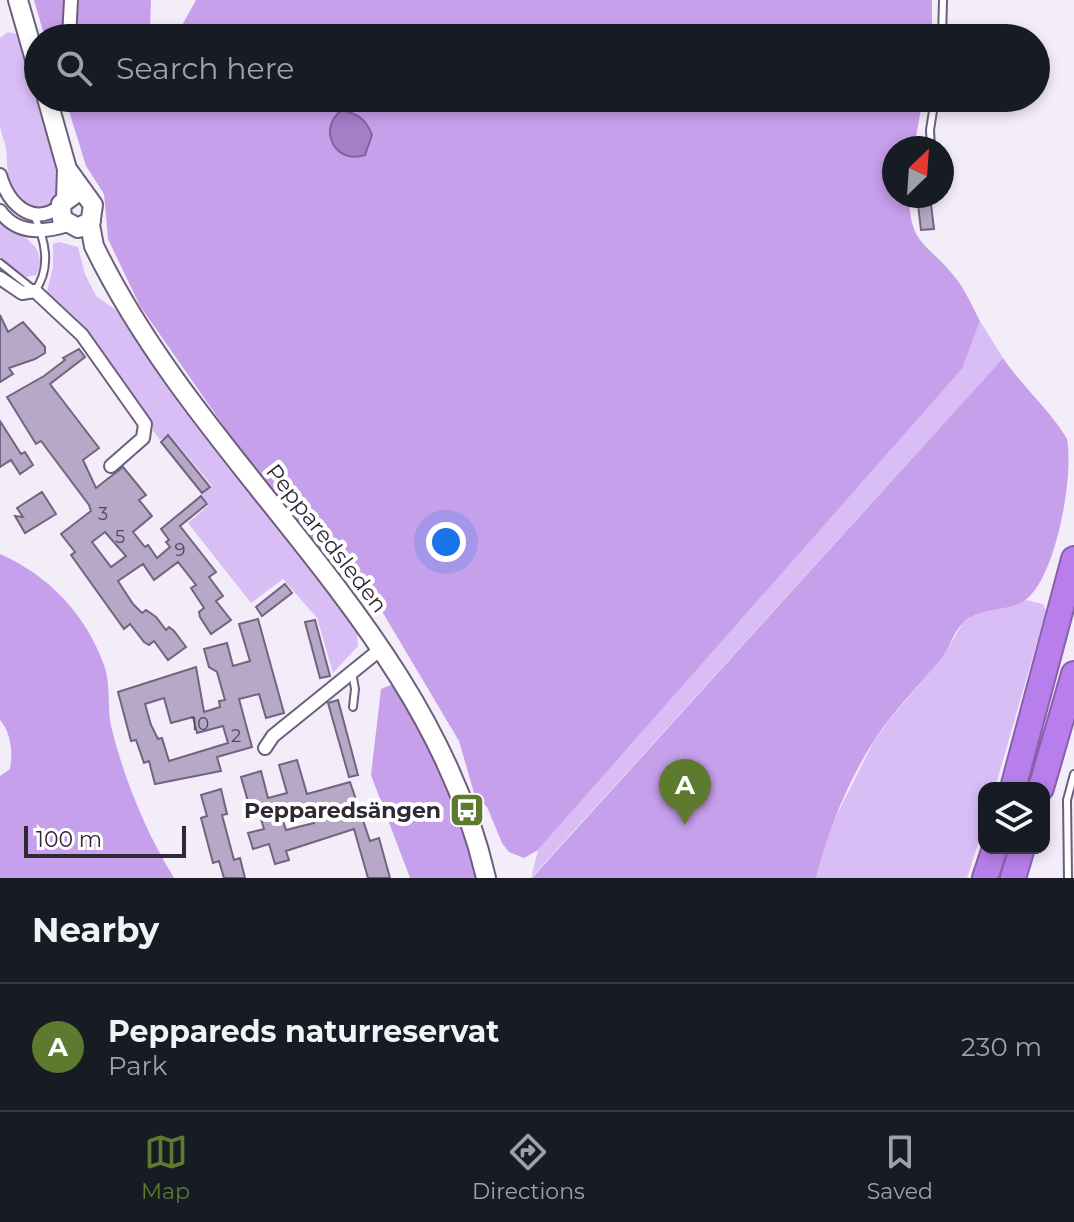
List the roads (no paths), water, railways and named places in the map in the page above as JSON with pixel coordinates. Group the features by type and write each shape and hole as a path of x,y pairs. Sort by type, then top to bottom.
{"highway":[{"path":"1015,782 1074,559"},
{"path":"1043,782 1074,674"},
{"path":"985,878 993,854"},
{"path":"1013,878 1020,854"}],"street":[{"path":"18,0 25,24"},
{"path":"70,24 71,0"},
{"path":"0,211 20,227 41,230 83,227 91,221 94,210 89,198 67,169 51,112"},
{"path":"67,169 61,217 70,226"},
{"path":"1,181 12,202 34,215 76,194 89,198"},
{"name":"Pepparedsleden","path":"91,221 94,246"},
{"name":"Pepparedsleden","path":"70,226 94,246 157,358 382,648 414,696 441,748 467,810 486,878"},
{"path":"0,278 22,293 35,291 82,335 145,424 143,438 111,466"},
{"path":"265,748 273,736 382,648"}],"lane":[{"path":"942,24 943,0"},
{"path":"930,136 933,112"},
{"path":"0,263 35,291 45,267 41,230 34,215"},
{"path":"352,672 355,689 353,707"},
{"path":"1068,878 1067,800 1074,774"}],"place":[{"name":"Pepparedsängen","path":"467,810"},
{"name":"Peppareds naturreservat","path":"685,825"}]}
